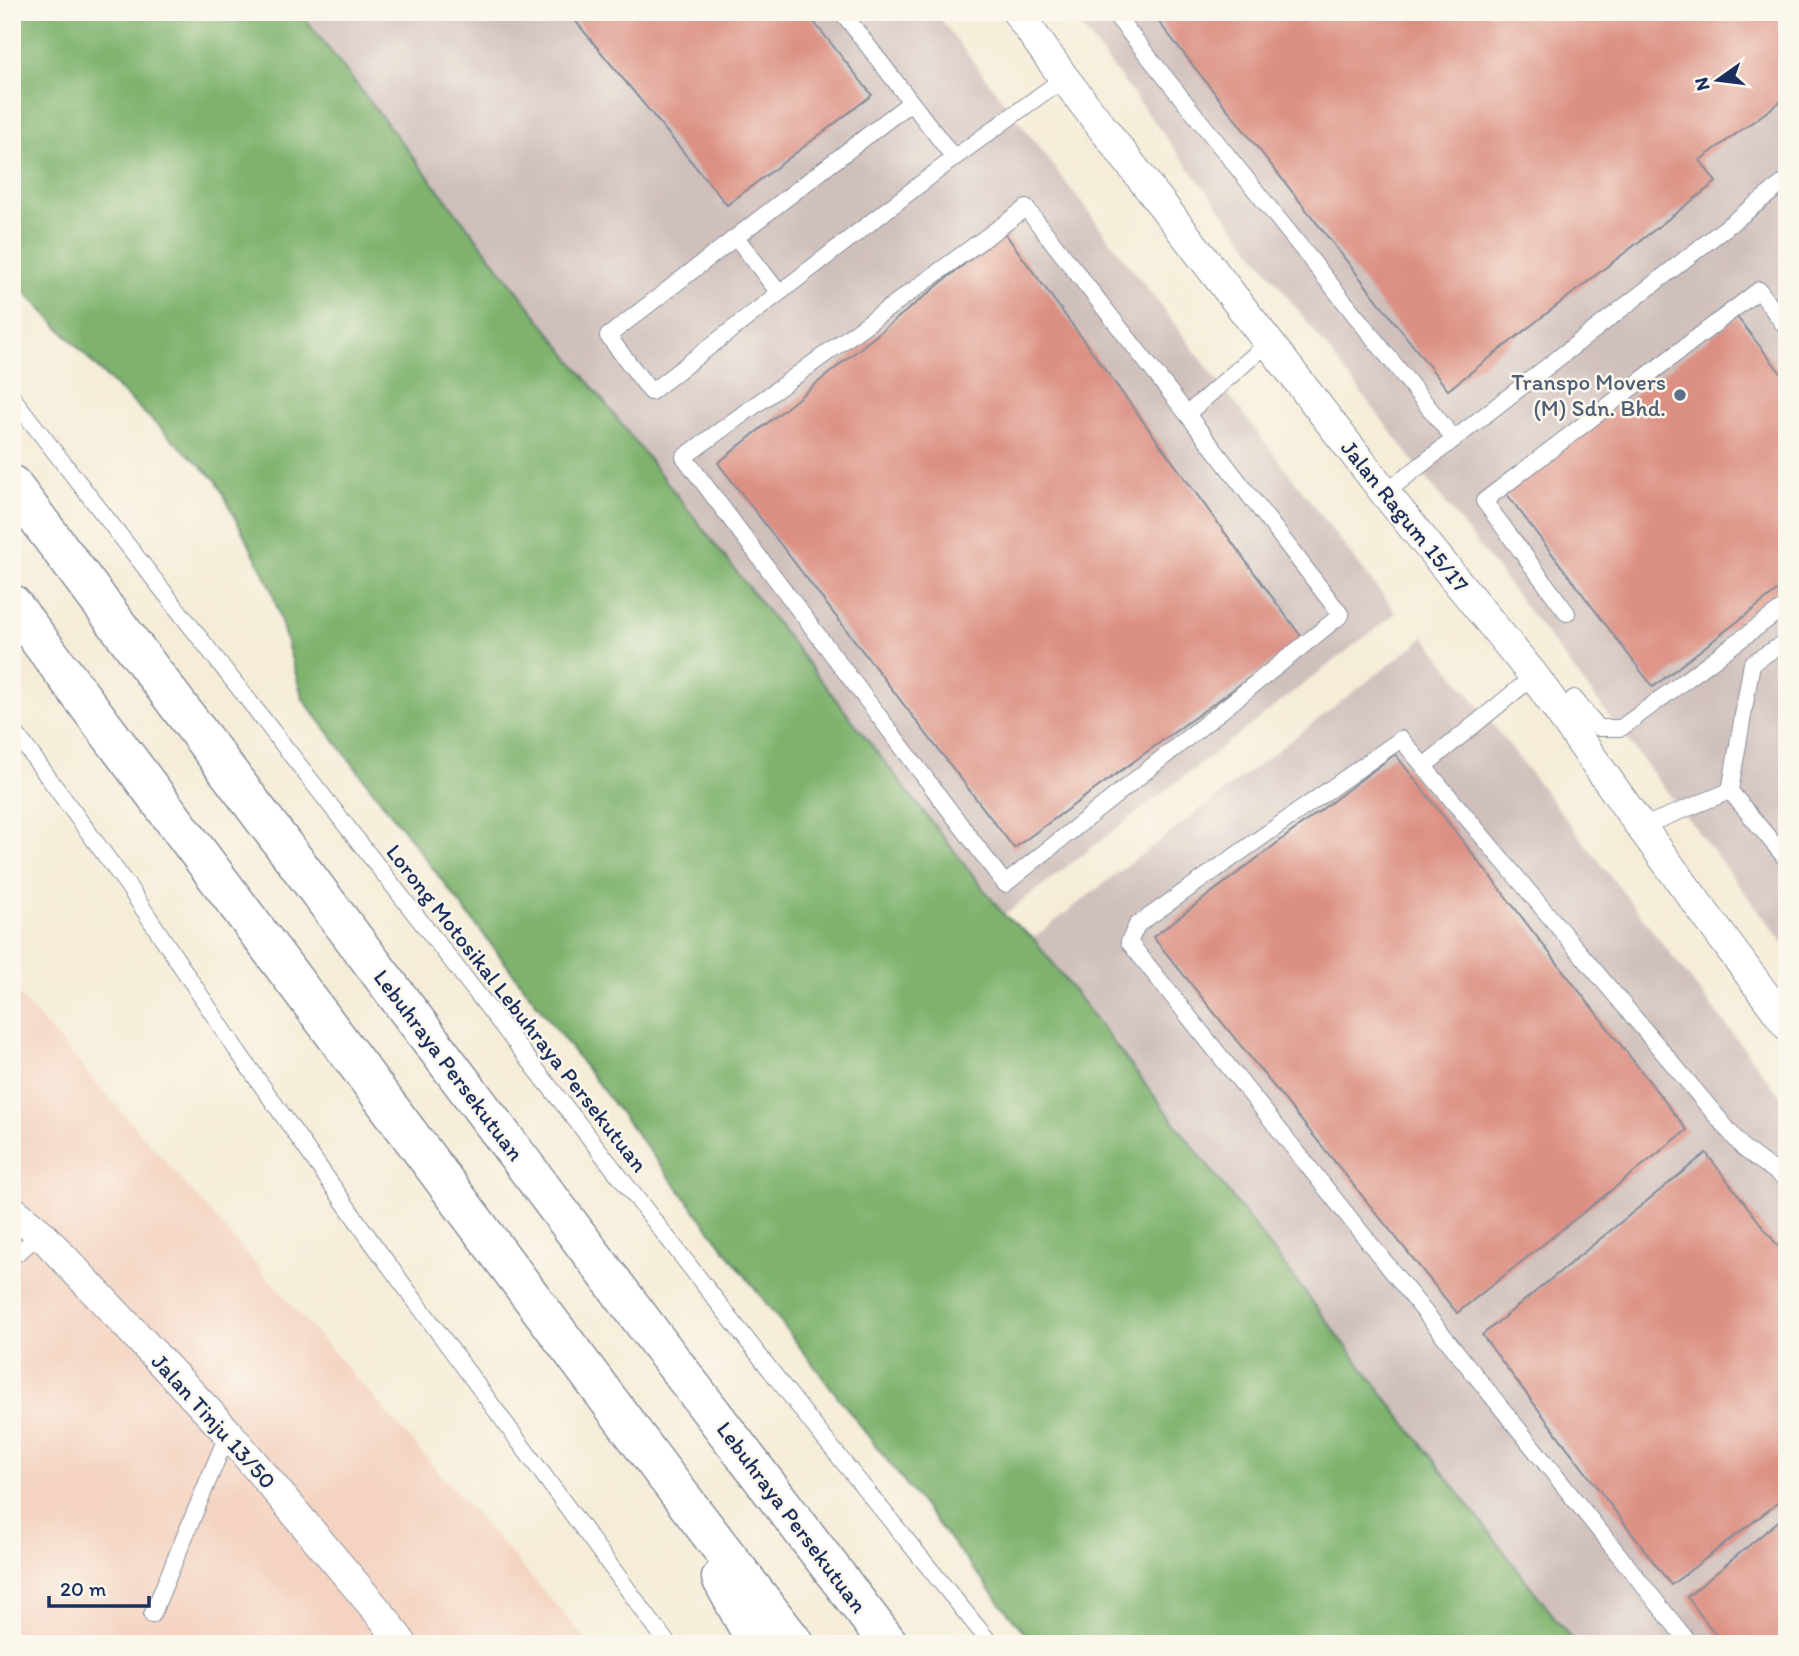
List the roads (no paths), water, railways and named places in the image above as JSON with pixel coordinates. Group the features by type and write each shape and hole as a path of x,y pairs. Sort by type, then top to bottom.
{"highway":[{"name":"Lebuhraya Persekutuan","path":"12,485 889,1644"},
{"path":"12,604 664,1474 795,1644"},
{"path":"664,1474 757,1644"}],"street":[{"name":"Jalan Ragum 15/17","path":"1017,12 1064,78 1268,343 1385,493 1534,676 1787,1025"},
{"name":"Jalan Tinju 13/50","path":"12,1210 41,1234 228,1433 385,1620 402,1644"}],"lane":[{"path":"842,12 954,158"},
{"path":"1113,12 1454,439"},
{"path":"911,102 608,336 651,392 954,158 1064,78"},
{"path":"1385,493 1787,180"},
{"path":"1026,208 1187,414 1341,615 1005,884 684,457 1026,208"},
{"path":"736,237 779,293"},
{"path":"1567,613 1484,501 1759,290 1787,329"},
{"path":"1187,414 1268,343"},
{"name":"Lorong Motosikal Lebuhraya Persekutuan","path":"12,397 810,1420 991,1644"},
{"path":"1562,716 1574,698 1599,728 1621,728 1787,605"},
{"path":"1787,641 1752,663 1730,791 1787,860"},
{"path":"1424,765 1534,676"},
{"path":"12,728 130,889 236,1049 374,1245 668,1644"},
{"path":"1690,1644 1129,942 1137,925 1401,739 1744,1149 1787,1180"},
{"path":"1641,827 1730,791"},
{"path":"12,1257 41,1234"},
{"path":"152,1615 228,1433"}],"place":[{"name":"Transpo Movers (M) Sdn. Bhd.","path":"1680,395"}]}
